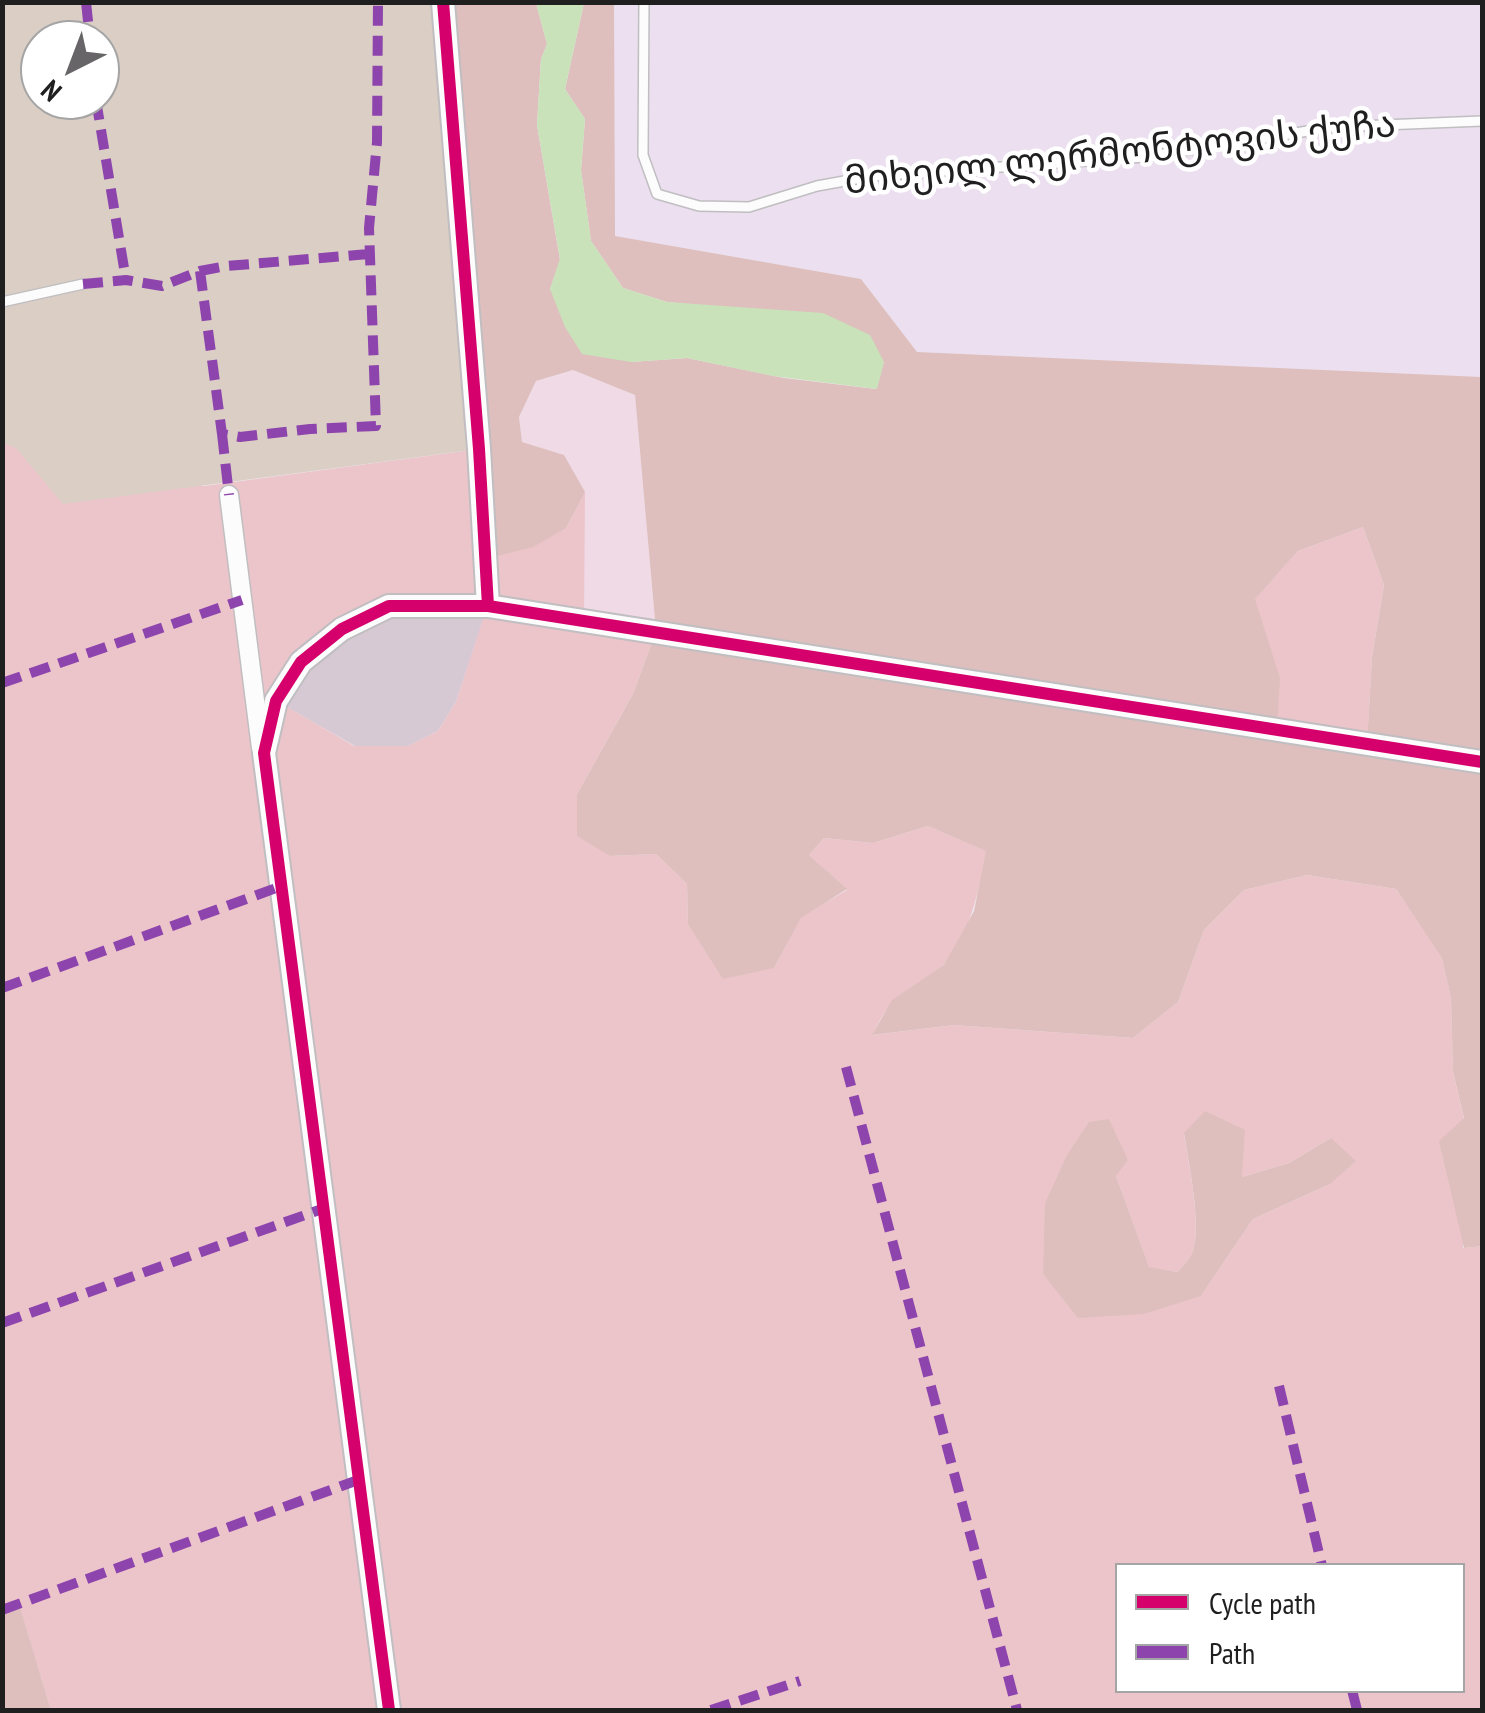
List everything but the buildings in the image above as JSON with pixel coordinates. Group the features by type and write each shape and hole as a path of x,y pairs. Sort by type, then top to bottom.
{"street":[{"path":"443,2 488,606"},
{"path":"229,495 389,1710"},
{"path":"264,768 276,701 301,662 342,629 389,606 488,606 1482,762"}],"lane":[{"name":"მიხეილ ლერმონტოვის ქუჩა","path":"644,2 643,155 657,194 699,206 750,207 816,186 872,176 1146,157 1333,127 1482,121"},
{"path":"2,302 84,284"}],"shaded area":[{"path":"614,2 615,236 861,279 917,352 1482,377 1482,1246 1464,1248 1439,1141 1464,1118 1453,1072 1451,998 1442,958 1396,889 1307,875 1244,890 1204,930 1178,1002 1133,1038 954,1025 872,1035 892,1000 944,965 974,911 986,851 928,826 873,843 824,838 809,855 847,889 801,918 774,968 723,979 688,924 687,884 656,854 610,856 577,836 577,794 633,694 656,631 635,395 573,370 536,381 519,417 522,442 564,455 585,492 566,528 533,547 485,559 443,3 536,3 547,44 541,59 537,125 560,260 550,289 631,362 687,358 784,378 876,389 884,362 738,309 667,302 623,288 591,241 581,170 585,119 565,89 584,3","holes":["1363,527 1384,585 1372,657 1367,743 1277,729 1280,678 1255,599 1298,551"]},
{"path":"3,3 443,3 479,449 63,504 16,448 3,443"},
{"path":"536,3 584,3 565,89 585,119 581,170 591,241 623,288 667,302 823,313 870,335 884,362 877,389 773,376 687,358 631,362 582,354 565,327 550,289 560,259 537,125 541,59 547,44"},
{"path":"614,3 1482,3 1482,377 917,352 861,279 614,236"},
{"path":"573,370 635,395 656,631 584,620 564,455 522,442 519,417 536,381"},
{"path":"3,443 204,486 479,449 566,528 585,492 584,619 656,631 633,694 577,794 610,856 656,854 687,884 688,924 774,968 801,917 847,890 809,855 824,838 873,843 928,826 987,851 972,912 952,955 932,976 888,1008 873,1035 954,1025 1133,1038 1178,1002 1204,930 1244,890 1307,875 1396,889 1442,957 1451,998 1453,1072 1464,1119 1463,1248 1482,1246 1482,1710 51,1710 19,1605 3,1610","holes":["389,606 487,607 456,702 438,731 408,746 354,746 277,701 342,629","1109,1119 1116,1176 1149,1268 1177,1272 1188,1261 1195,1242 1194,1195 1184,1134 1242,1177 1289,1163 1331,1138 1330,1184 1253,1219 1201,1296 1043,1274"]},
{"path":"1363,527 1384,585 1372,657 1367,744 1277,729 1264,631 1254,599 1298,551"},
{"path":"389,606 488,606 456,702 438,731 408,746 355,746 276,701 301,661"},
{"path":"1205,1111 1245,1130 1242,1177 1289,1163 1331,1138 1356,1161 1330,1184 1253,1219 1201,1296 1144,1314 1078,1318 1043,1274 1045,1203 1067,1155 1089,1122 1109,1119 1128,1160 1116,1176 1149,1267 1177,1272 1192,1253 1196,1228 1184,1133"},
{"path":"19,1604 51,1710 3,1710 3,1610"}],"marked path":[{"path":"86,2 88,20"},
{"path":"200,271 222,434 240,437 376,426 369,228 377,142 378,2"},
{"path":"99,120 126,280"},
{"path":"83,284 126,280 162,286 200,271 227,266 369,254"},
{"path":"222,434 229,495"},
{"path":"2,683 242,600"},
{"path":"2,988 279,887"},
{"path":"846,1067 1017,1710"},
{"path":"2,1323 322,1209"},
{"path":"1279,1386 1321,1563"},
{"path":"2,1610 358,1480"},
{"path":"711,1710 800,1681"},
{"path":"1353,1693 1357,1710"}],"cycle path":[{"path":"443,2 488,606 1482,762"},
{"path":"389,1710 264,753 276,701 301,662 342,629 389,606 488,606"}]}
